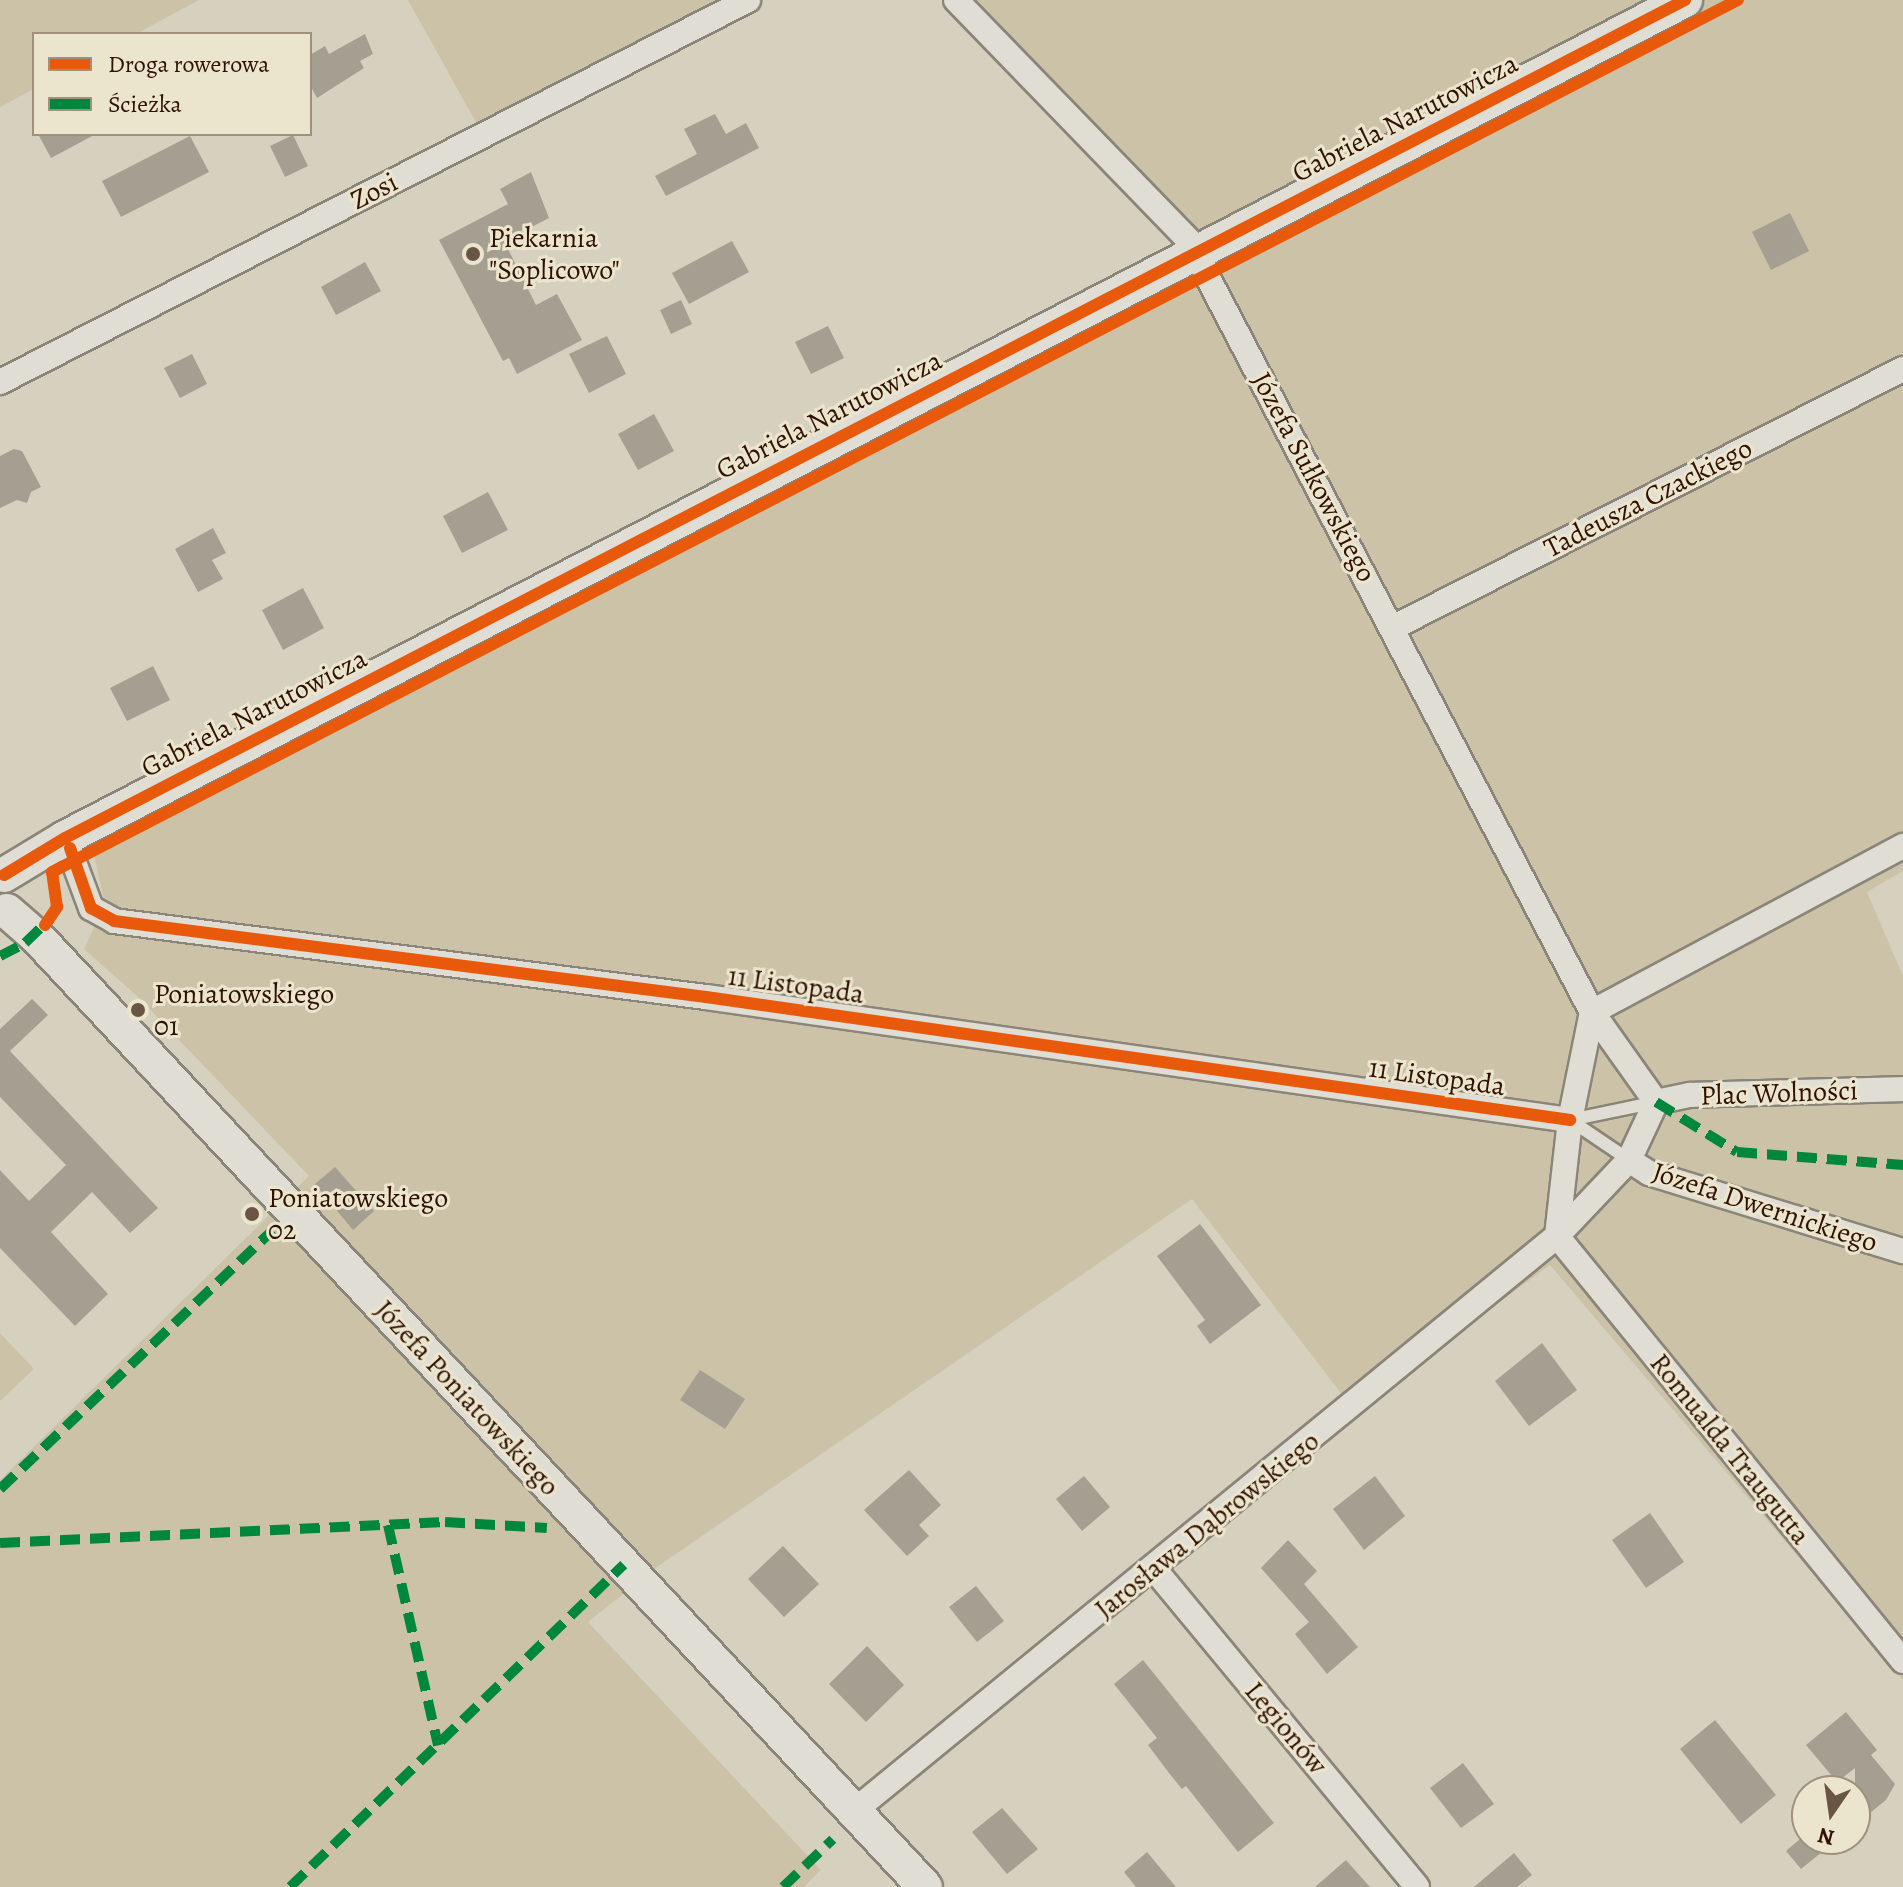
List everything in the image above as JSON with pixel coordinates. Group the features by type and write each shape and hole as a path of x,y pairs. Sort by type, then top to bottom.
{"street":[{"name":"Zosi","path":"0,382 748,0"},
{"name":"Józefa Sułkowskiego","path":"956,0 1199,251 1206,274 1394,627 1592,1012 1656,1102"},
{"name":"Gabriela Narutowicza","path":"3,916 10,889 2,873 65,838 1685,0"},
{"name":"Tadeusza Czackiego","path":"1394,627 1903,369"},
{"name":"11 Listopada","path":"65,838 91,908 114,921 706,997 1570,1120"},
{"path":"1557,1236 1570,1120 1592,1012 1903,846"},
{"name":"Józefa Poniatowskiego","path":"3,916 45,946 925,1887"},
{"name":"Plac Wolności","path":"1656,1102 1690,1095 1903,1089"},
{"path":"1629,1160 1656,1102"},
{"name":"Jarosława Dąbrowskiego","path":"854,1811 1155,1570 1557,1236 1629,1160"},
{"name":"Józefa Dwernickiego","path":"1629,1160 1649,1173 1903,1251"},
{"name":"Romualda Traugutta","path":"1557,1236 1903,1661"},
{"name":"Legionów","path":"1155,1570 1417,1887"}],"lane":[{"path":"1570,1120 1656,1102"},
{"path":"1570,1120 1629,1160"}],"shaded area":[{"path":"0,0 199,0 140,32 32,32 32,90 0,107"},
{"path":"408,0 748,0 483,135"},
{"path":"956,0 1903,0 1903,871 1867,892 1903,976 1903,1680 1550,1265 1353,1409 1192,1199 657,1567 588,1622 821,1870 804,1887 0,1887 0,1480 309,1176 136,995 84,949 105,904 94,855 1199,251"},
{"path":"0,1333 34,1369 0,1401"}],"building":[{"path":"365,34 373,54 360,61 364,68 317,98 312,89 312,54 325,46 329,54"},
{"path":"715,114 726,134 746,123 759,148 666,196 655,176 697,154 684,129"},
{"path":"39,136 92,136 51,158"},
{"path":"190,136 209,172 121,217 102,181"},
{"path":"293,136 308,166 285,177 270,146"},
{"path":"531,172 549,218 504,241 536,305 557,294 582,340 517,374 509,358 503,361 439,240 508,204 500,189"},
{"path":"1790,213 1809,251 1771,270 1752,232"},
{"path":"732,241 749,272 689,304 672,273"},
{"path":"365,262 381,291 336,315 321,287"},
{"path":"681,300 692,324 671,334 660,310"},
{"path":"828,326 844,358 811,374 795,342"},
{"path":"607,336 626,374 589,393 569,354"},
{"path":"192,354 207,384 180,398 164,368"},
{"path":"654,414 674,451 638,470 618,434"},
{"path":"14,449 22,451 41,487 31,492 27,503 17,500 0,508 0,456"},
{"path":"488,492 508,530 462,553 443,516"},
{"path":"213,528 226,553 212,560 223,579 198,592 175,549"},
{"path":"303,588 324,628 283,650 262,610"},
{"path":"153,666 170,700 127,721 110,688"},
{"path":"32,999 48,1015 10,1051 158,1208 130,1233 92,1192 51,1232 108,1294 75,1326 0,1248 0,1170 29,1201 66,1165 0,1097 0,1029"},
{"path":"335,1167 374,1211 353,1230 315,1184"},
{"path":"1200,1224 1261,1305 1210,1344 1197,1326 1205,1320 1157,1256"},
{"path":"1542,1343 1577,1390 1529,1426 1495,1381"},
{"path":"700,1370 745,1399 725,1429 680,1400"},
{"path":"909,1470 941,1505 919,1525 929,1536 907,1556 864,1510"},
{"path":"1084,1476 1110,1507 1082,1531 1056,1499"},
{"path":"1375,1476 1405,1516 1364,1550 1333,1509"},
{"path":"1650,1513 1684,1562 1646,1588 1612,1540"},
{"path":"1288,1540 1317,1571 1304,1584 1358,1647 1327,1674 1295,1634 1309,1622 1261,1568"},
{"path":"783,1546 819,1584 784,1617 748,1579"},
{"path":"976,1586 1004,1621 977,1642 949,1607"},
{"path":"867,1646 904,1685 866,1722 829,1684"},
{"path":"1143,1660 1274,1823 1238,1852 1186,1786 1182,1789 1148,1745 1157,1738 1114,1684"},
{"path":"1846,1712 1877,1750 1871,1755 1895,1784 1886,1800 1871,1812 1871,1775 1855,1775 1855,1768 1846,1775 1831,1775 1806,1745"},
{"path":"1715,1720 1776,1795 1741,1824 1680,1749"},
{"path":"1463,1763 1494,1804 1461,1828 1430,1788"},
{"path":"1002,1808 1038,1849 1007,1874 972,1832"},
{"path":"1791,1847 1791,1855 1818,1855 1801,1869 1786,1851"},
{"path":"1147,1852 1176,1887 1136,1887 1124,1872"},
{"path":"1514,1853 1532,1875 1517,1887 1474,1887"},
{"path":"1346,1860 1370,1887 1315,1887"}],"marked path":[{"path":"0,956 25,943 50,919"},
{"path":"1656,1102 1737,1152 1903,1165"},
{"path":"0,1489 273,1230"},
{"path":"0,1543 445,1522 547,1528"},
{"path":"388,1525 438,1745"},
{"path":"290,1887 624,1565"},
{"path":"783,1887 833,1839"}],"cycle path":[{"path":"4,875 65,838 1685,0"},
{"path":"45,925 57,907 52,872 1738,0"},
{"path":"70,848 91,908 114,921 706,997 1570,1120"}],"place":[{"name":"Piekarnia \"Soplicowo\"","path":"473,254"},
{"name":"Poniatowskiego 01","path":"138,1010"},
{"name":"Poniatowskiego 02","path":"252,1214"}]}
